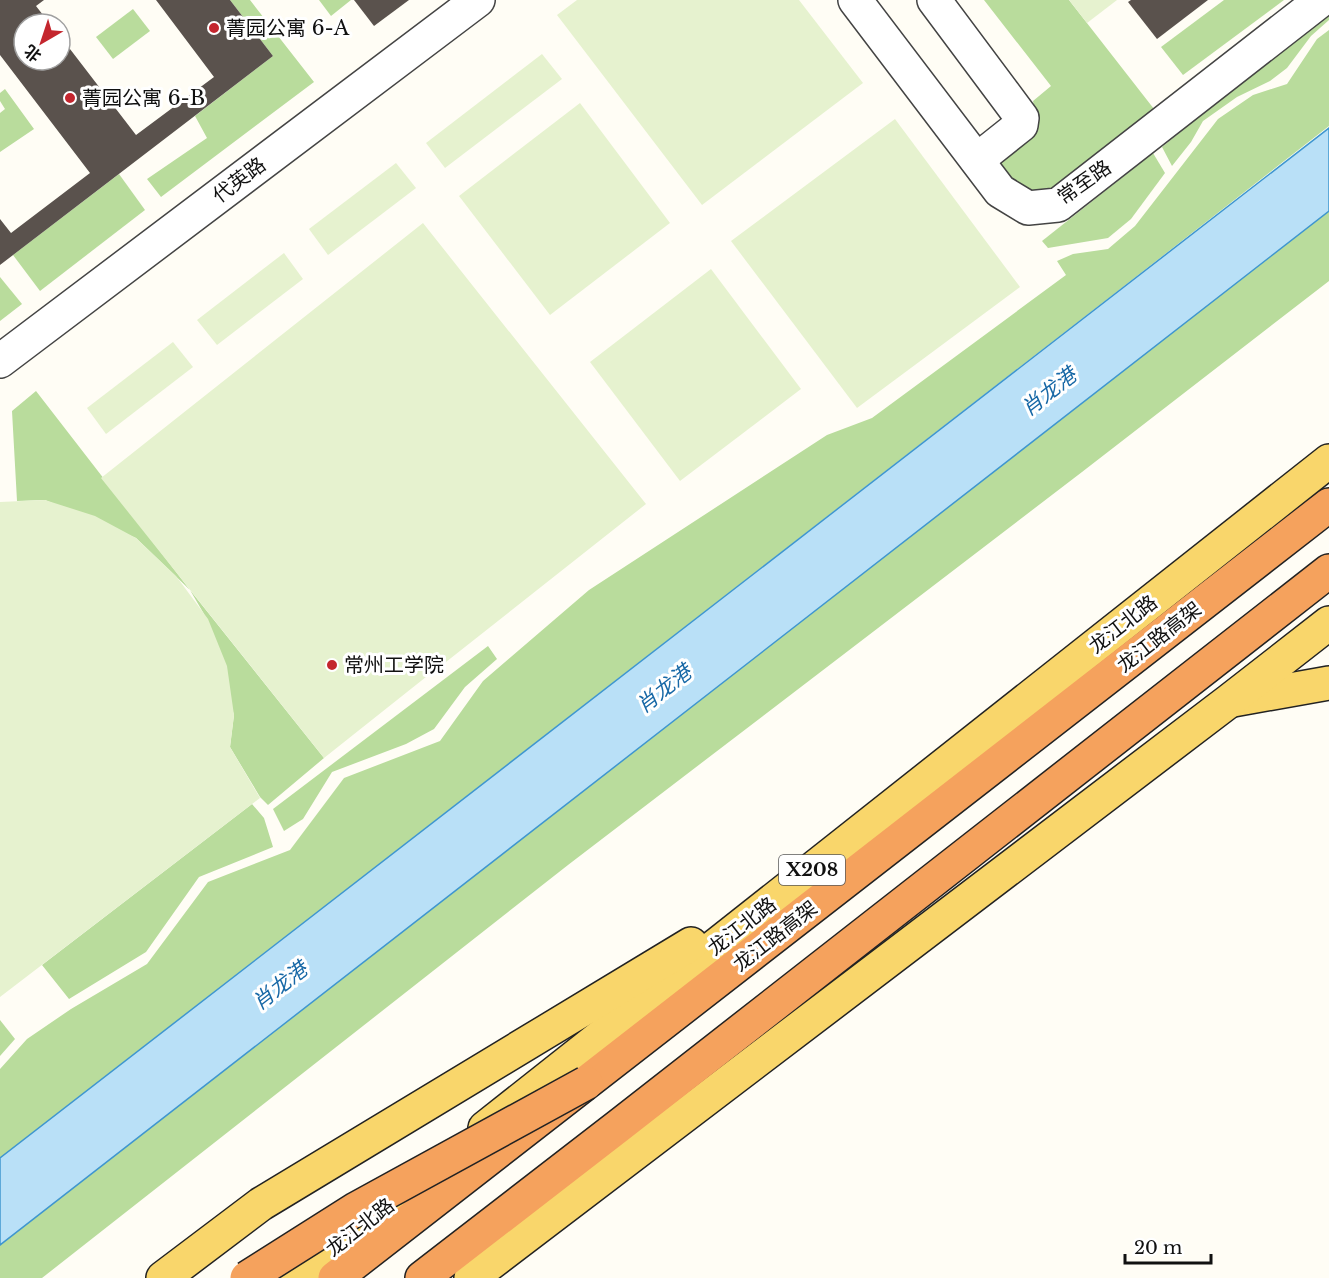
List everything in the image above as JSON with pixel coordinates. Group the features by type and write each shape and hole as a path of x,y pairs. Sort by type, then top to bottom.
{"highway":[{"name":"龙江路高架","path":"335,1278 1329,505"},
{"path":"422,1278 1329,571"},
{"path":"247,1278 356,1209 586,1083"}],"main road":[{"name":"龙江北路","path":"296,1278 1329,461"},
{"path":"471,1278 1329,623"},
{"path":"1228,701 1329,683"},
{"path":"164,1278 261,1204 811,871"}],"lane":[{"name":"代英路","path":"0,361 478,0"},
{"name":"常至路","path":"855,0 1000,191 1028,208 1058,205 1321,0"},
{"path":"934,0 1022,118 1021,124 976,159"}],"green space":[{"path":"230,0 250,0 314,82 161,197 147,179 207,138 195,116 273,56"},
{"path":"319,0 351,0 331,16"},
{"path":"577,0 799,0 863,83 702,205 557,15"},
{"path":"984,0 1069,0 1154,109 1052,188 1031,191 1008,180 998,167 1003,150 1036,116 1033,101 1051,86"},
{"path":"1069,0 1117,0 1087,23"},
{"path":"1224,0 1284,0 1183,75 1161,47"},
{"path":"133,9 150,31 113,59 96,37"},
{"path":"1329,10 1329,20 1311,36 1287,68 1270,81 1237,97 1203,121 1191,142 1172,166 1162,147"},
{"path":"1329,30 1329,126 0,1158 0,1069 27,1039 71,1009 147,964 208,882 290,850 344,778 440,741 483,681 589,590 827,435 872,418 1066,275 1057,261 1073,254 1108,249 1135,226 1218,119 1253,95 1287,84 1317,39"},
{"path":"542,54 562,79 445,168 426,143"},
{"path":"5,89 34,129 0,152 0,113 5,109 0,101 0,93"},
{"path":"580,103 670,223 550,315 459,196"},
{"path":"895,119 1020,287 857,408 731,241"},
{"path":"1153,153 1165,173 1131,219 1108,238 1048,248 1042,241"},
{"path":"396,163 416,188 328,255 309,229"},
{"path":"119,174 145,210 40,291 13,255"},
{"path":"1329,210 1329,281 568,865 42,1278 0,1278 0,1245"},
{"path":"423,223 646,504 432,673 426,667 431,673 324,758 101,478"},
{"path":"284,253 303,279 217,345 197,320"},
{"path":"711,269 801,389 680,481 590,362"},
{"path":"0,277 22,304 0,321"},
{"path":"173,342 193,367 106,434 87,408"},
{"path":"36,391 190,590 136,538 45,500 17,501 12,411"},
{"path":"45,500 95,516 136,538 176,576 208,619 227,666 234,715 230,747 260,798 0,997 0,502"},
{"path":"190,590 324,758 268,805 260,797 230,747 234,715 204,614"},
{"path":"488,646 497,659 465,687 434,729 406,744 332,772 303,819 284,831 273,809"},
{"path":"252,804 264,818 273,847 199,877 146,952 69,999 42,965"},
{"path":"0,1020 15,1039 0,1056"}],"water":[{"name":"肖龙港","path":"1329,128 1329,211 0,1245 0,1158"}],"building":[{"path":"0,0 44,0 36,6 41,12 12,12 12,71 0,55"},
{"path":"156,0 230,0 273,56 0,265 0,219 11,233 90,173 13,72 72,72 72,52 136,135 214,77"},
{"path":"354,0 409,0 374,26"},
{"path":"1131,0 1208,0 1157,39 1128,2"}],"place":[{"name":"菁园公寓 6-A","path":"214,28"},
{"name":"菁园公寓 6-B","path":"70,98"},
{"name":"常州工学院","path":"332,665"}]}
